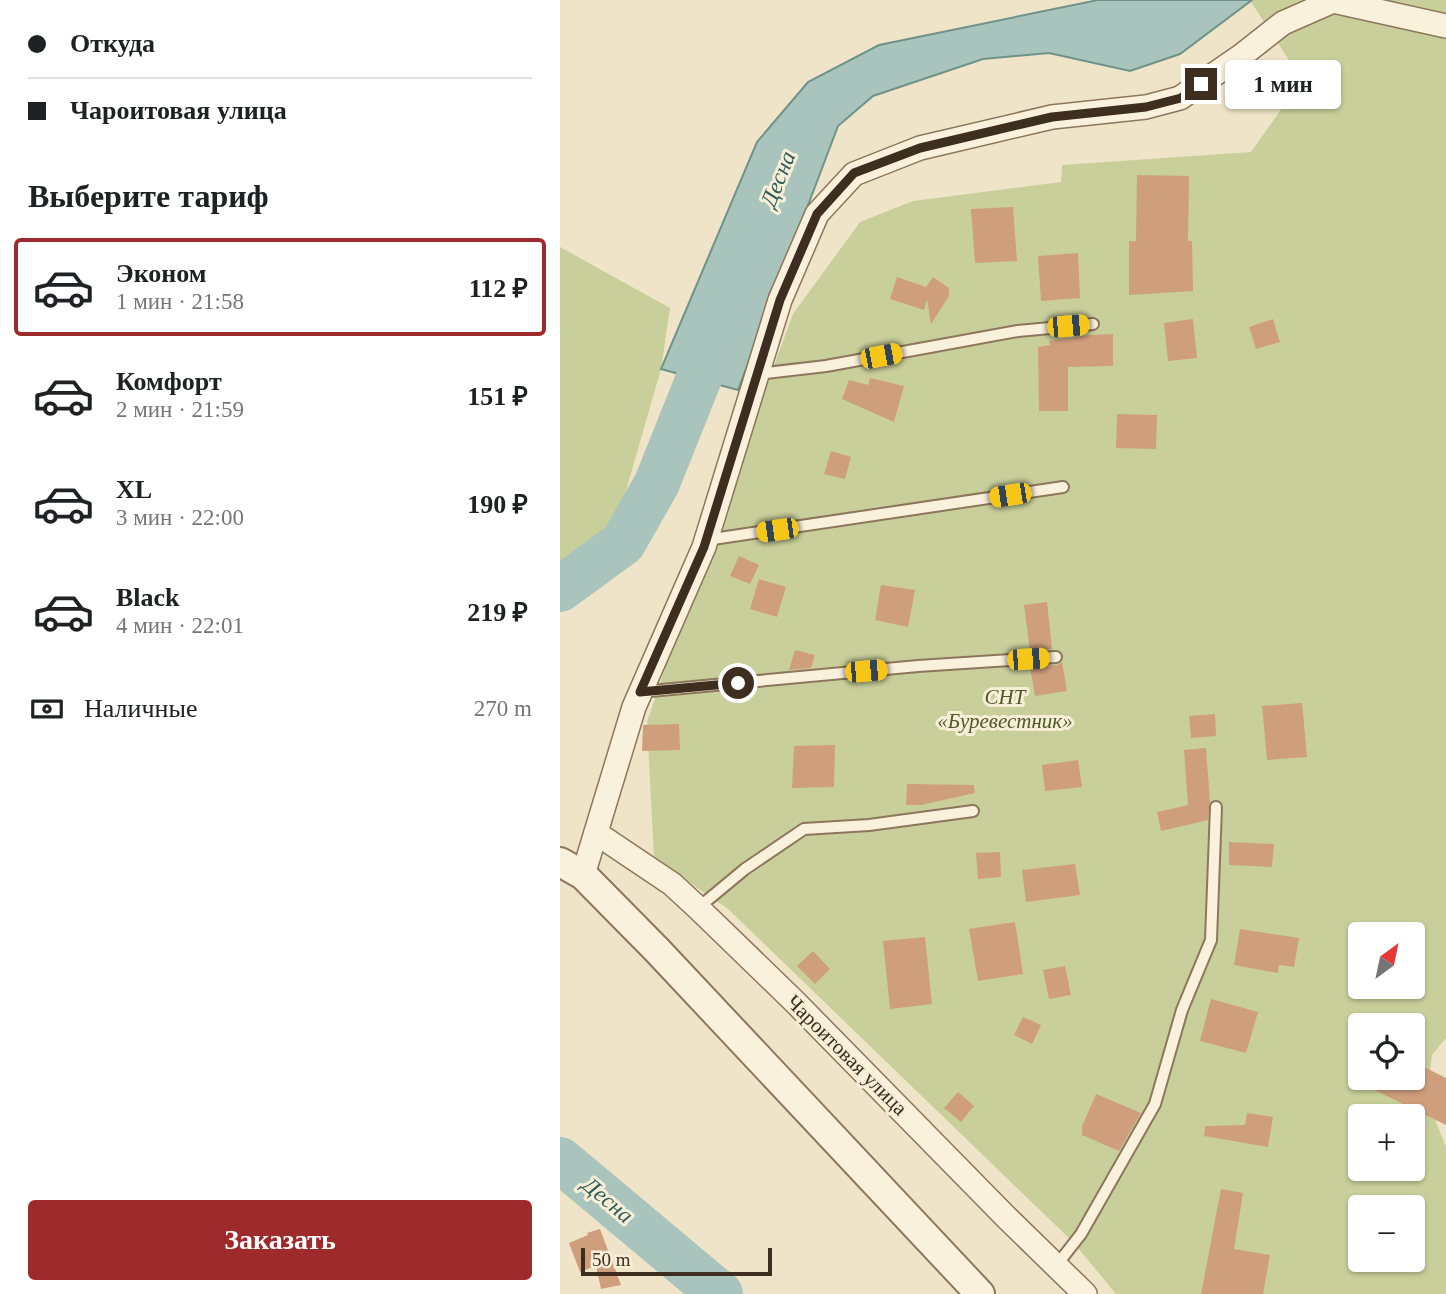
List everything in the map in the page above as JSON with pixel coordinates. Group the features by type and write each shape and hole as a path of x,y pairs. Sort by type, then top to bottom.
{"street":[{"path":"980,1294 667,960 572,869 596,833 634,707 706,541 780,300 817,214 854,173 933,144 1052,117 1146,107 1181,98 1283,23 1333,1 1360,3 1446,26"},
{"name":"Чароитовая улица","path":"596,833 672,884 698,908 1085,1294"}],"lane":[{"path":"757,374 826,366 1018,331 1093,324"},
{"path":"706,541 1063,487"},
{"path":"640,692 918,666 1056,657"},
{"path":"1056,1266 1081,1234 1155,1104 1182,1010 1211,940 1216,807"},
{"path":"698,908 745,869 804,829 869,825 973,811"}],"green space":[{"name":"СНТ «Буревестник»","path":"1252,0 1446,0 1446,1038 1432,1055 1427,1099 1446,1147 1446,1294 1116,1294 1073,1242 728,909 654,858 647,722 691,592 793,314 860,222 913,201 1061,182 1062,165 1251,152 1302,80"},
{"path":"560,247 670,308 661,369 623,501 587,554 560,568"}],"water":[{"path":"1098,0 1252,0 1180,54 1130,71 1049,53 983,59 873,96 838,126 738,390 661,369 757,142 808,82 879,45"}],"building":[{"path":"1137,175 1189,176 1188,241 1192,241 1193,291 1129,295 1129,241 1136,241"},
{"path":"1013,207 1017,261 975,263 971,209"},
{"path":"1078,253 1080,298 1041,301 1038,256"},
{"path":"897,277 926,287 933,277 949,288 949,296 931,324 927,299 924,310 890,299"},
{"path":"1193,319 1197,358 1168,361 1164,323"},
{"path":"1273,319 1280,342 1256,349 1249,327"},
{"path":"1113,334 1113,366 1068,367 1068,411 1039,411 1038,347 1050,345 1049,341"},
{"path":"870,378 904,386 894,422 842,399 849,380 868,385"},
{"path":"1117,414 1157,415 1156,449 1116,448"},
{"path":"831,451 851,457 845,479 824,474"},
{"path":"739,556 759,565 750,584 730,576"},
{"path":"759,579 786,587 777,617 750,609"},
{"path":"881,585 915,590 908,627 875,620"},
{"path":"1047,602 1052,649 1030,651 1024,605"},
{"path":"795,650 815,655 811,668 789,670"},
{"path":"1062,662 1067,691 1035,696 1030,667 1057,665"},
{"path":"1302,703 1307,757 1267,760 1262,706"},
{"path":"1215,714 1216,736 1191,738 1189,716"},
{"path":"679,724 680,750 642,751 643,725"},
{"path":"835,745 834,787 792,788 794,746"},
{"path":"1206,748 1210,802 1208,820 1161,831 1157,812 1188,805 1184,750"},
{"path":"1078,760 1082,787 1045,791 1042,765"},
{"path":"907,784 974,785 975,793 921,805 906,805"},
{"path":"1229,842 1274,844 1272,867 1229,865"},
{"path":"1000,852 1001,877 978,879 976,853"},
{"path":"1075,864 1080,895 1026,902 1022,870"},
{"path":"1015,922 1023,974 978,981 969,929"},
{"path":"1240,929 1299,938 1294,967 1279,965 1278,973 1234,965"},
{"path":"925,937 932,1004 890,1009 883,941"},
{"path":"813,951 830,969 815,984 797,966"},
{"path":"1065,966 1071,995 1049,999 1043,970"},
{"path":"1211,999 1258,1012 1246,1053 1200,1041"},
{"path":"1023,1017 1041,1025 1032,1044 1014,1035"},
{"path":"1425,1068 1446,1078 1446,1125 1425,1115 1425,1104 1403,1104 1375,1090 1425,1090"},
{"path":"958,1092 974,1106 961,1122 944,1108"},
{"path":"1096,1094 1141,1113 1119,1151 1082,1135 1082,1126"},
{"path":"1247,1113 1273,1117 1268,1147 1204,1136 1205,1126 1245,1125"},
{"path":"1221,1189 1243,1193 1234,1249 1270,1255 1263,1294 1201,1294"},
{"path":"600,1229 621,1285 601,1289 596,1266 580,1272 569,1243"}],"waterway":[{"name":"Десна","path":"560,589 623,543 657,483 721,323"},
{"name":"Десна","path":"560,1160 720,1294"}],"route":[{"path":"738,683 640,692 704,547 780,300 817,214 854,173 920,148 1052,117 1146,107 1181,98 1201,84"}]}
